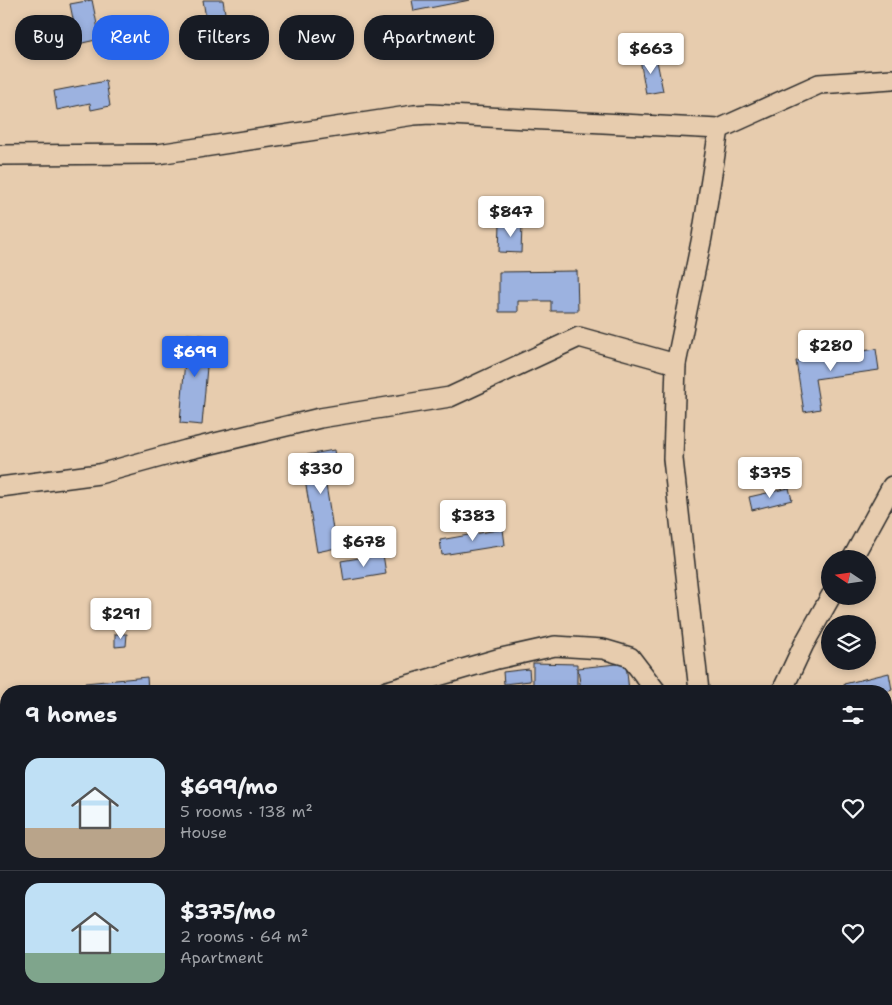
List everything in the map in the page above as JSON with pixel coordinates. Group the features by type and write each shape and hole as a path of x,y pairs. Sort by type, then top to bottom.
{"street":[{"path":"0,156 158,154 430,114 719,129 819,84 892,79"},
{"path":"698,685 673,458 676,364 702,237 719,129"},
{"path":"0,487 99,474 186,450 320,418 450,397 579,337 676,364"},
{"path":"857,550 892,486"},
{"path":"785,685 804,644 826,605"},
{"path":"408,685 497,659 555,646 603,649 630,657 651,685"}],"building":[{"path":"92,0 95,15 92,15 92,41 82,43 82,15 72,15 70,4"},
{"path":"203,0 223,0 225,15 205,15"},
{"path":"412,0 470,0 414,11"},
{"path":"656,56 663,91 646,94 640,59"},
{"path":"106,81 110,106 91,110 90,103 57,110 54,91"},
{"path":"500,224 522,225 521,253 499,252"},
{"path":"577,271 578,311 551,311 551,301 518,301 518,312 499,312 499,272"},
{"path":"187,334 212,336 211,355 208,355 202,425 180,423"},
{"path":"876,349 879,370 815,379 820,409 804,412 796,361"},
{"path":"334,450 339,483 326,485 336,548 317,552 301,456"},
{"path":"789,488 792,500 752,510 749,497"},
{"path":"503,529 505,545 442,555 440,540"},
{"path":"383,554 386,574 344,581 341,561"},
{"path":"115,634 127,634 126,646 115,647"},
{"path":"533,663 577,664 577,685 533,685"},
{"path":"626,663 628,685 580,685 578,668"},
{"path":"529,669 530,681 504,684 503,672"},
{"path":"889,673 891,685 844,685"},
{"path":"147,677 148,685 85,685 85,683"}]}
